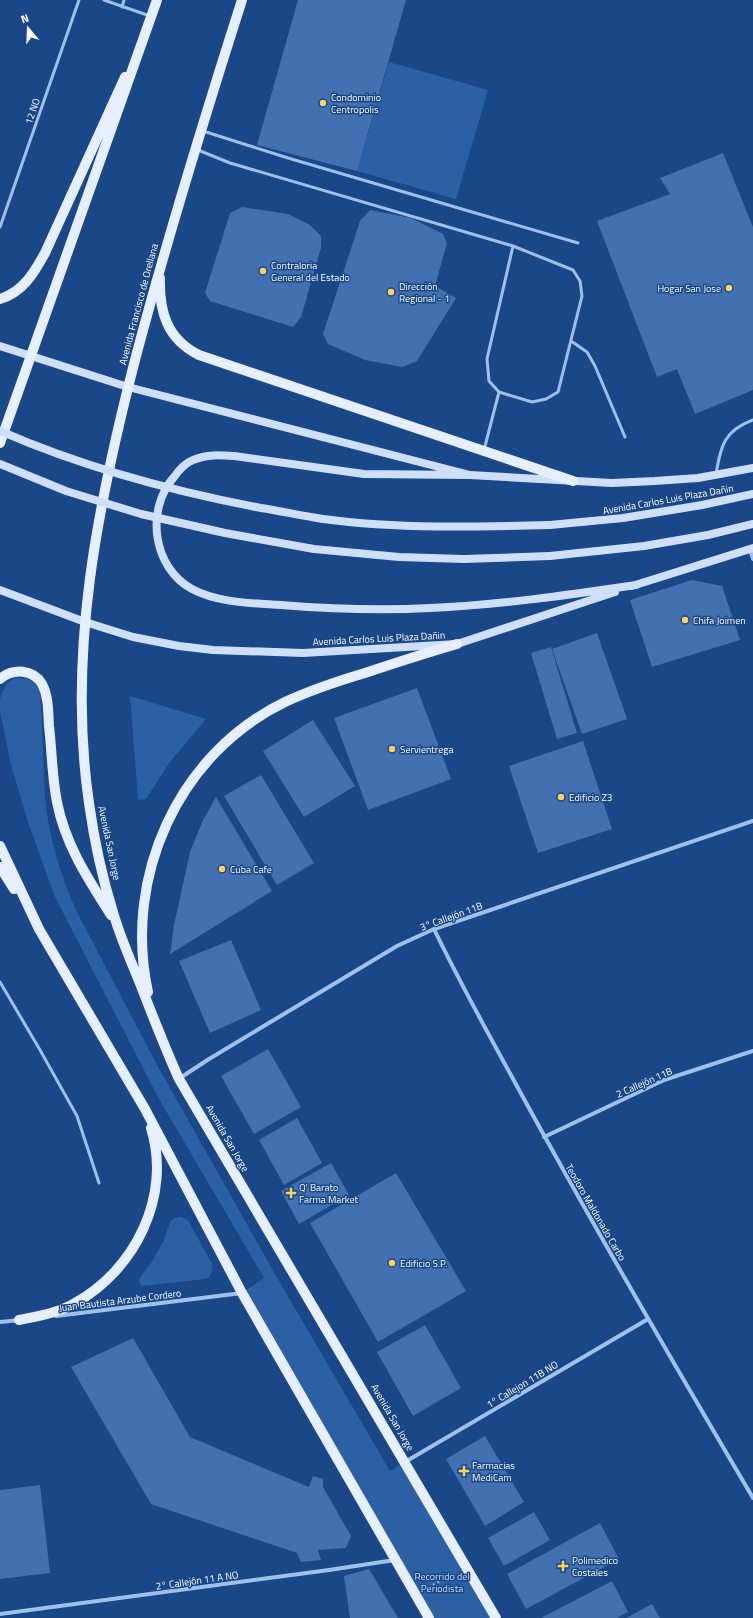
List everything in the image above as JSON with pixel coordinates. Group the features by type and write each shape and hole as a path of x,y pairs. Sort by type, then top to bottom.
{"main road":[{"path":"0,443 157,0"},
{"name":"Avenida Francisco de Orellana","path":"85,622 101,503 113,445 160,264 242,0"},
{"path":"0,299 18,290 27,282 34,272 48,245 152,16"},
{"path":"160,264 161,300 165,320 174,337 190,351 199,356 573,481"},
{"name":"Avenida Carlos Luis Plaza Dañin","path":"0,346 128,387 470,475 612,483 698,478 753,468"},
{"name":"Avenida Carlos Luis Plaza Dañin","path":"0,431 91,467 161,487 323,519 394,525 468,527 550,525 623,518 702,505 753,494"},
{"path":"470,475 364,474 218,454 192,460 181,468 170,481 160,503 157,536 162,554 170,569 180,581 192,589 205,595 224,600 261,604 350,609 430,608 501,603 636,585"},
{"path":"0,464 66,491 141,514 225,533 314,549 399,558 464,559 550,556 644,546 708,535 753,524"},
{"name":"Avenida Carlos Luis Plaza Dañin","path":"0,590 85,622 133,637 179,646 213,650 303,653 457,644 636,585 752,549"},
{"name":"Avenida San Jorge","path":"85,622 82,666 84,753 89,802 98,851 117,925 166,1051 179,1078 496,1618"},
{"path":"166,1051 151,1005 144,972 142,912 152,861 165,827 183,794 200,771 223,745 250,722 284,702 337,682 457,644"},
{"path":"0,679 10,673 26,672 38,678 42,685 48,701 54,785 64,833 90,884 117,925"},
{"path":"0,846 39,929"},
{"path":"0,867 39,929 145,1109 242,1293 429,1618"},
{"path":"20,1320 48,1314 74,1304 98,1288 114,1274 135,1245 147,1220 155,1192 156,1164 153,1136 145,1109"}],"street":[{"path":"752,549 753,559"},
{"name":"3° Callejón 11B","path":"179,1078 397,946 434,929 753,822"},
{"name":"Teodoro Maldonado Carbo","path":"434,929 450,963 544,1137 753,1498"},
{"name":"2 Callejón 11B","path":"544,1137 664,1080 753,1051"},
{"name":"Juan Bautista Arzube Cordero","path":"0,1322 242,1293"},
{"name":"1° Callejon 11B NO","path":"405,1462 648,1319"},
{"name":"2° Callejón 11 A NO","path":"0,1614 396,1560"}],"lane":[{"name":"12 NO","path":"0,227 79,0"},
{"path":"104,0 152,16"},
{"path":"122,7 124,0"},
{"path":"201,131 578,243"},
{"path":"196,150 230,163 513,246 573,270 580,281 582,296 558,392 546,399 532,402 499,392 489,380 487,359 513,246"},
{"path":"571,341 587,352 595,366 625,437"},
{"path":"484,451 499,392"},
{"path":"716,474 720,450 727,436 740,425 753,420"},
{"path":"0,982 77,1116 99,1183"}],"green space":[{"path":"389,62 488,90 456,199 357,171"},
{"name":"Recorrido del Periodista","path":"15,678 28,679 34,683 40,694 45,798 49,828 61,872 78,914 156,1063 275,1274 390,1471 405,1462 496,1618 429,1618 242,1293 264,1278 159,1099 55,897 28,822 11,765 0,711 0,699 3,690 7,683"},
{"path":"130,696 206,719 170,762 146,799 138,800"},
{"path":"181,1217 188,1220 212,1264 210,1276 206,1279 142,1286 139,1282 140,1277 151,1263 164,1240 170,1222 174,1218"}],"building":[{"name":"Condominio Centropolis","path":"298,0 406,0 357,171 257,145"},
{"path":"723,153 753,227 753,390 695,414 677,369 657,377 597,221 670,194 660,178"},
{"name":"Contraloria General del Estado","path":"242,207 288,214 310,225 321,236 321,248 301,317 293,327 210,301 205,293 230,213"},
{"name":"Dirección Regional - 1","path":"370,210 411,218 443,234 447,243 435,286 456,298 417,361 402,367 365,360 328,344 323,334 360,221"},
{"name":"Chifa Joimen","path":"692,580 722,586 740,640 652,667 630,600"},
{"path":"597,633 627,719 582,734 552,649"},
{"path":"551,647 577,733 557,739 531,653"},
{"name":"Servientrega","path":"417,688 451,779 368,810 334,718"},
{"path":"313,720 355,786 304,817 263,751"},
{"name":"Edificio Z3","path":"583,741 612,829 538,853 509,766"},
{"path":"261,775 314,863 277,885 224,796"},
{"name":"Cuba Cafe","path":"216,797 272,891 170,954 174,925 190,852 203,820"},
{"path":"231,940 261,1010 210,1033 179,961"},
{"path":"268,1049 301,1107 254,1134 221,1076"},
{"path":"297,1118 322,1163 284,1185 259,1140"},
{"path":"331,1163 349,1195 299,1224 281,1191"},
{"path":"396,1173 466,1291 378,1342 310,1223"},
{"path":"425,1325 461,1388 413,1416 377,1352"},
{"path":"133,1338 190,1437 309,1487 313,1476 323,1479 323,1487 351,1536 346,1548 318,1550 321,1560 301,1562 297,1553 151,1504 71,1367"},
{"path":"485,1436 524,1502 485,1526 446,1459"},
{"path":"40,1485 50,1573 0,1579 0,1490"},
{"path":"534,1512 550,1540 504,1566 488,1538"},
{"name":"Polimedico Costales","path":"600,1523 619,1559 526,1609 507,1574"},
{"path":"369,1569 398,1618 350,1618 344,1576"},
{"path":"612,1581 628,1612 617,1618 541,1618"},
{"path":"652,1604 660,1618 626,1618"}],"place":[{"name":"Condominio Centropolis","path":"323,103"},
{"name":"Contraloria General del Estado","path":"263,271"},
{"name":"Hogar San Jose","path":"729,288"},
{"name":"Dirección Regional - 1","path":"391,292"},
{"name":"Chifa Joimen","path":"685,620"},
{"name":"Servientrega","path":"392,749"},
{"name":"Edificio Z3","path":"561,797"},
{"name":"Cuba Cafe","path":"222,869"},
{"name":"Q' Barato Farma Market","path":"291,1193"},
{"name":"Edificio S.P.","path":"392,1263"},
{"name":"Farmacias MediCam","path":"464,1471"},
{"name":"Polimedico Costales","path":"563,1566"}]}
